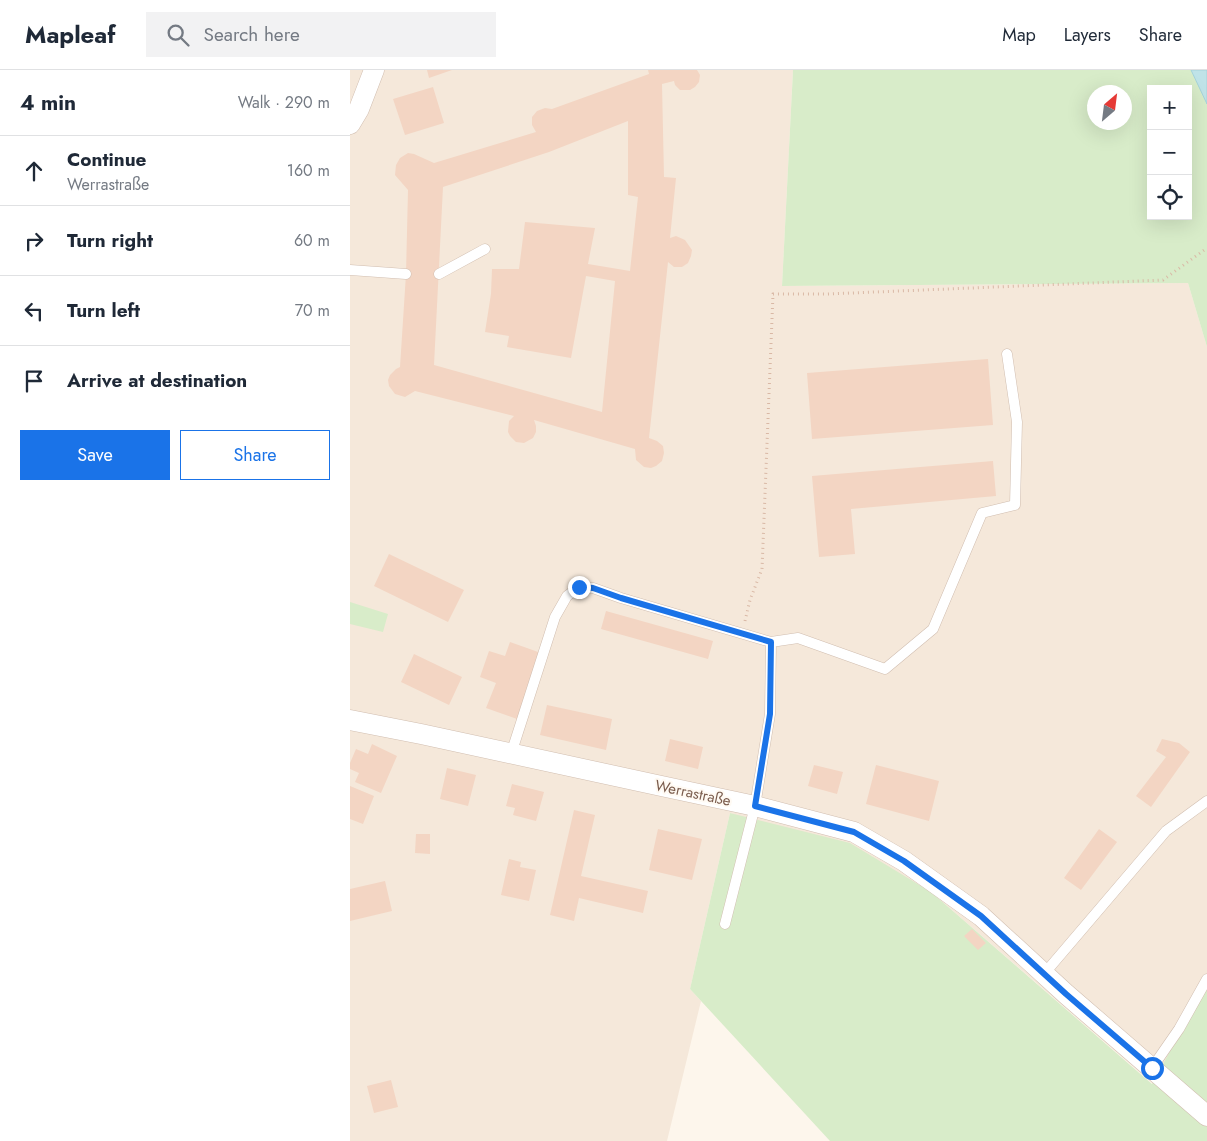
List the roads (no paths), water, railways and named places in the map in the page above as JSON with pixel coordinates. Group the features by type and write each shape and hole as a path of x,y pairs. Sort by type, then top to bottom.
{"street":[{"path":"350,124 359,109 374,70"},
{"name":"Werrastraße","path":"350,720 755,806 854,832 904,861 981,916 1044,974 1207,1116"}],"lane":[{"path":"439,274 485,249"},
{"path":"350,270 406,274"},
{"path":"511,754 555,617 567,596 579,587 593,588 771,642 798,638 885,669 933,629 982,513 1015,505 1017,422 1007,354"},
{"path":"726,924 755,806 770,714 771,642"},
{"path":"1044,974 1166,831 1207,801"},
{"path":"1152,1068 1179,1029 1207,979"}],"water":[{"path":"1191,70 1207,70 1207,104"}]}
